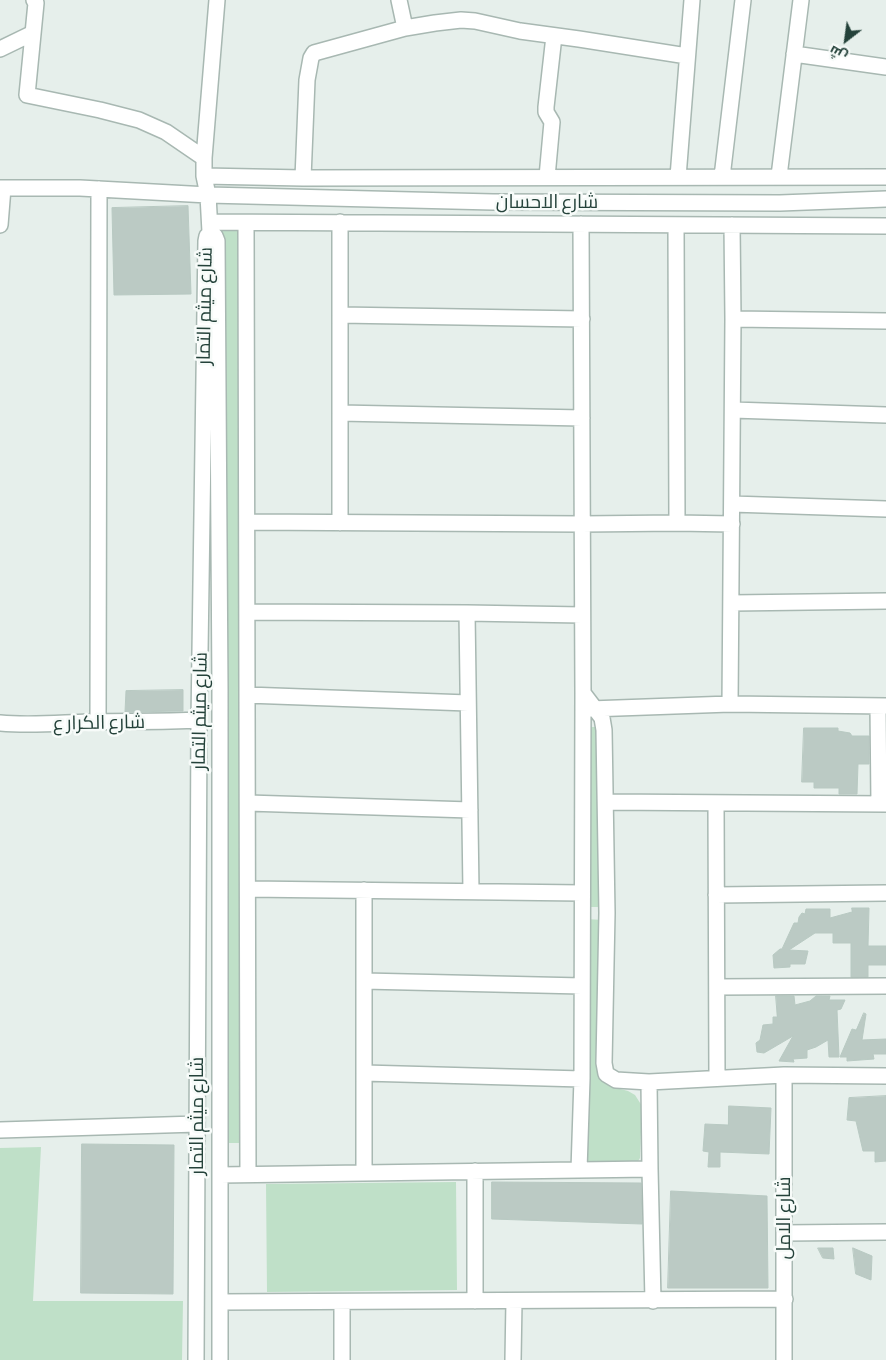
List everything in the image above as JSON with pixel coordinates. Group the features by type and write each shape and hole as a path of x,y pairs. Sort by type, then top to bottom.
{"street":[{"path":"217,0 204,158 204,176 208,195 210,228 246,223 340,222 886,226"},
{"path":"399,0 404,28"},
{"path":"678,177 692,0"},
{"path":"722,176 742,0"},
{"path":"778,176 801,0"},
{"path":"36,1 27,94 139,120 166,132 204,158"},
{"path":"304,178 307,80 311,58 314,53 404,28 435,22 468,21 687,56"},
{"path":"0,50 33,33"},
{"path":"547,177 552,122 546,112 546,107 554,36"},
{"path":"794,54 886,67"},
{"path":"204,176 304,178 886,177"},
{"path":"0,225 1,188"},
{"name":"شارع الاحسان","path":"1,188 99,189 208,195 513,202 780,203 886,199"},
{"path":"98,722 99,189"},
{"path":"340,222 340,523"},
{"path":"246,223 248,1174"},
{"path":"579,1170 582,1079 582,893 590,709 583,693 581,224"},
{"path":"676,225 677,523"},
{"path":"730,704 733,410 732,225"},
{"name":"شارع ميثم التمار","path":"196,1360 199,720 206,251 207,236 210,228"},
{"name":"شارع ميثم التمار","path":"210,228 217,241 220,689 220,1360"},
{"path":"340,315 582,319"},
{"path":"733,319 886,321"},
{"path":"733,410 886,415"},
{"path":"340,413 582,418"},
{"path":"732,504 886,509"},
{"path":"247,522 732,524"},
{"path":"732,604 886,601"},
{"path":"247,612 582,614"},
{"path":"467,613 471,891"},
{"path":"248,695 468,703"},
{"path":"590,709 730,704 882,706 882,804 606,802"},
{"path":"590,709 602,718 604,730 607,913 606,1074 612,1079 649,1082 784,1075 886,1076"},
{"name":"شارع الكرار ع","path":"0,723 25,725 98,722 151,723 199,720"},
{"path":"248,803 470,810"},
{"path":"716,804 717,1078"},
{"path":"248,889 582,893"},
{"path":"364,890 364,1173"},
{"path":"716,894 886,893"},
{"path":"582,912 607,913"},
{"path":"364,981 582,986"},
{"path":"717,987 886,986"},
{"path":"364,1073 582,1079"},
{"name":"شارع الامل","path":"784,1075 784,1360"},
{"path":"649,1082 653,1301"},
{"path":"0,1130 197,1124"},
{"path":"220,1174 650,1169"},
{"path":"475,1171 475,1301"},
{"path":"784,1234 886,1232"},
{"path":"221,1302 785,1300"},
{"path":"513,1360 514,1301"},
{"path":"342,1302 342,1360"}],"green space":[{"path":"222,229 243,229 244,1143 224,1143"},
{"path":"586,727 601,727 602,907 587,907"},
{"path":"586,919 603,920 604,1082 609,1086 635,1095 642,1106 640,1158 637,1163 588,1163 584,1159"},
{"path":"41,1147 33,1301 183,1301 182,1360 0,1360 0,1148"},
{"path":"456,1182 457,1290 267,1292 266,1184"}],"building":[{"path":"188,206 191,294 114,295 112,208"},
{"path":"183,690 183,711 125,712 126,691"},
{"path":"804,728 838,728 838,731 850,733 852,736 869,736 869,764 858,764 857,794 839,794 839,788 814,788 814,782 802,782"},
{"path":"852,908 869,908 868,946 886,946 886,965 868,965 868,977 851,977 851,943 833,943 833,933 815,933 789,950 808,951 805,964 790,964 790,967 774,968 773,955 782,949 794,923 798,923 799,917 802,913 805,914 806,909 830,909 830,918 852,912"},
{"path":"776,996 794,996 795,1005 810,1001 816,996 830,996 829,1000 845,1000 841,1009 837,1010 839,1057 829,1057 828,1040 807,1050 807,1058 793,1059 794,1062 779,1061 793,1036 764,1053 757,1052 756,1043 760,1040 763,1025 773,1024 773,1017 777,1017"},
{"path":"864,1013 866,1014 862,1040 886,1039 886,1054 873,1054 874,1059 847,1061 847,1057 840,1057 852,1029 856,1030"},
{"path":"886,1096 886,1161 875,1162 875,1151 863,1151 856,1121 847,1120 849,1098"},
{"path":"729,1106 771,1108 769,1154 720,1152 720,1167 708,1167 709,1152 703,1151 705,1124 728,1125"},
{"path":"82,1144 174,1145 173,1294 81,1293"},
{"path":"492,1182 641,1183 642,1224 492,1219"},
{"path":"671,1191 767,1196 768,1288 668,1288"},
{"path":"818,1248 833,1248 834,1259 823,1258"},
{"path":"853,1248 872,1256 871,1280 856,1274"}]}
